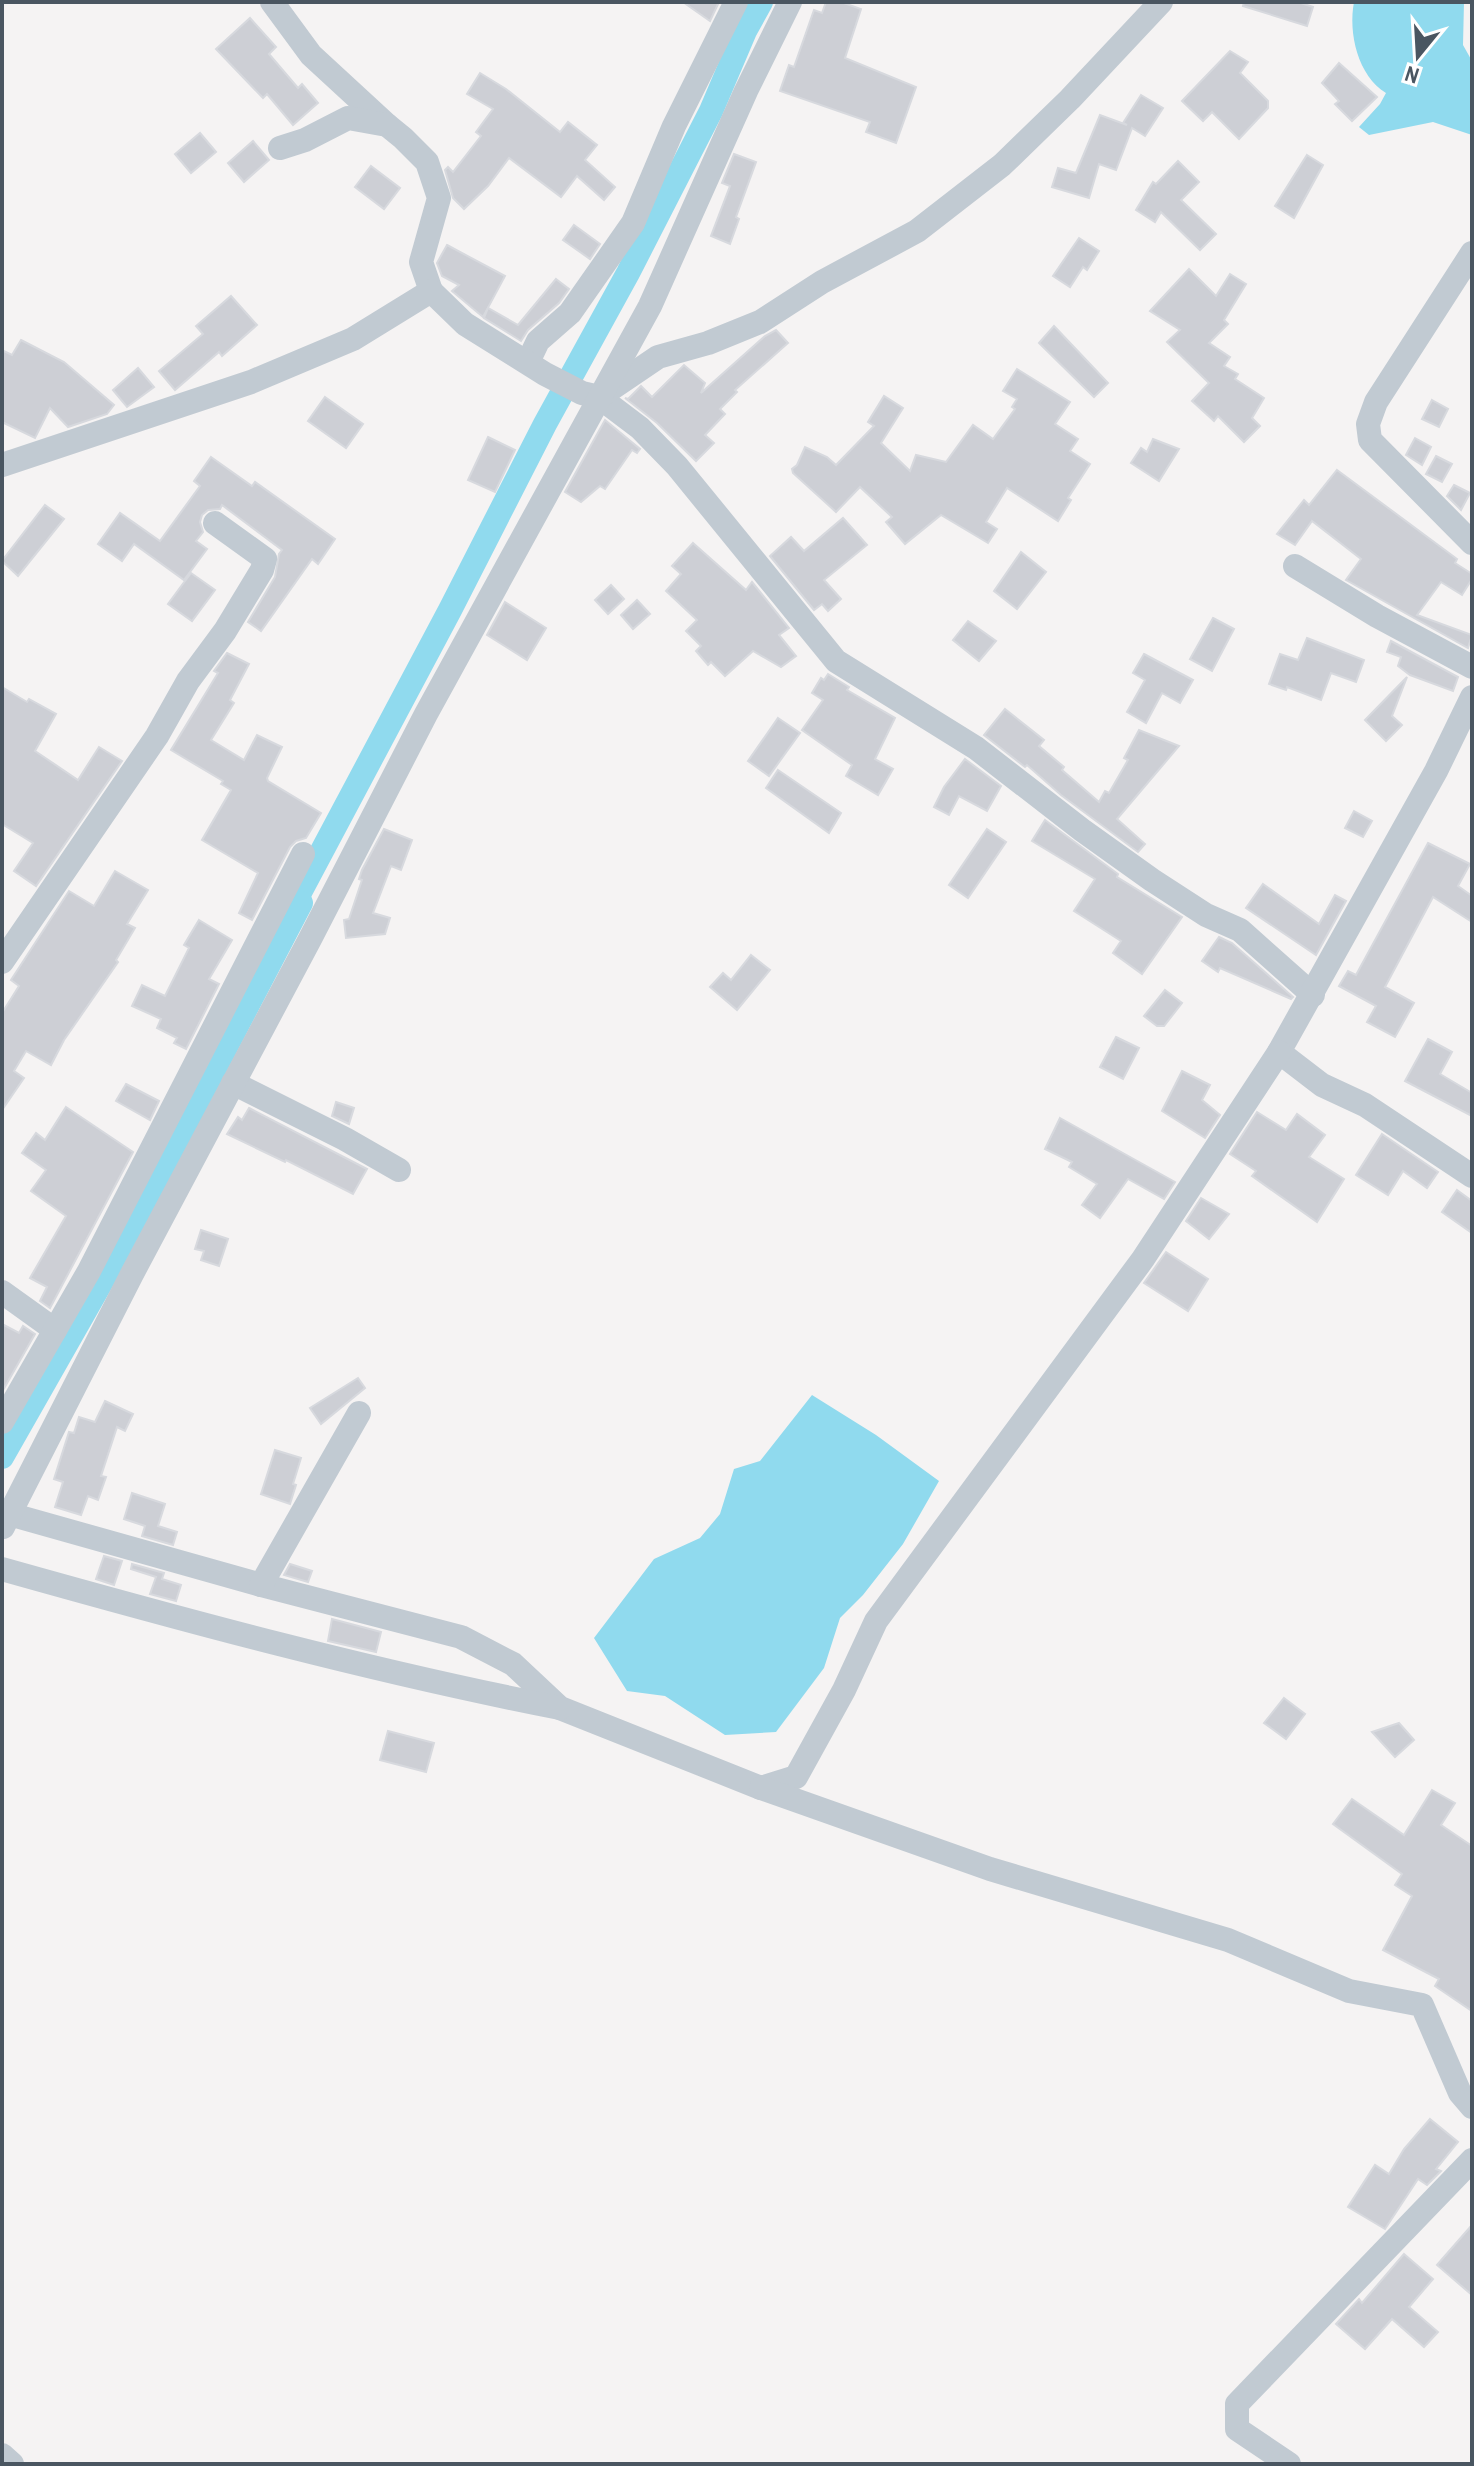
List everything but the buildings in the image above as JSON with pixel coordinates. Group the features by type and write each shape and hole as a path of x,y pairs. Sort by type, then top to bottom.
{"street":[{"path":"272,2 311,55 427,162 439,198 421,262 431,291 465,324 536,368 591,395 640,428 677,466 836,661 976,748 1152,880 1206,915 1240,930 1313,995"},
{"path":"536,368 538,341 570,313 633,223 674,126 736,2"},
{"path":"560,1708 513,1664 461,1637 4,1519 591,395 650,306 790,2"},
{"path":"591,395 658,357 708,343 760,322 822,282 917,231 1002,165 1070,99 1161,2"},
{"path":"280,148 305,140 348,118 387,125"},
{"path":"1472,253 1376,402 1368,424 1370,440 1472,543"},
{"path":"2,465 251,382 353,339 431,291"},
{"path":"2,962 157,736 188,681 225,631 262,570 265,559 215,523"},
{"path":"1295,566 1377,616 1472,667"},
{"path":"761,1788 796,1777 844,1690 876,1621 1143,1259 1279,1052 1436,771 1472,697"},
{"path":"2,1422 96,1257 303,854"},
{"path":"1279,1052 1322,1085 1365,1105 1472,1176"},
{"path":"233,1083 399,1170"},
{"path":"2,1292 55,1330"},
{"path":"261,1585 359,1413"},
{"path":"2,1569 291,1648 463,1689 560,1708 761,1788 990,1869 1228,1940 1349,1991 1422,2005 1460,2093 1472,2107"},
{"path":"1289,2464 1237,2429 1237,2404 1472,2160"},
{"path":"2,2455 12,2464"}],"water":[{"path":"1354,2 1464,2 1463,45 1472,61 1472,135 1433,122 1369,135 1359,127 1386,93 1368,76 1357,53 1353,27"},
{"path":"812,1395 876,1435 939,1481 903,1544 863,1595 840,1618 824,1668 776,1732 725,1735 665,1696 627,1691 594,1638 654,1559 700,1538 720,1514 734,1469 760,1461"}],"waterway":[{"path":"289,913 545,424 628,273 711,111 745,31 761,2"},
{"path":"2,1457 126,1239 301,903"}]}
